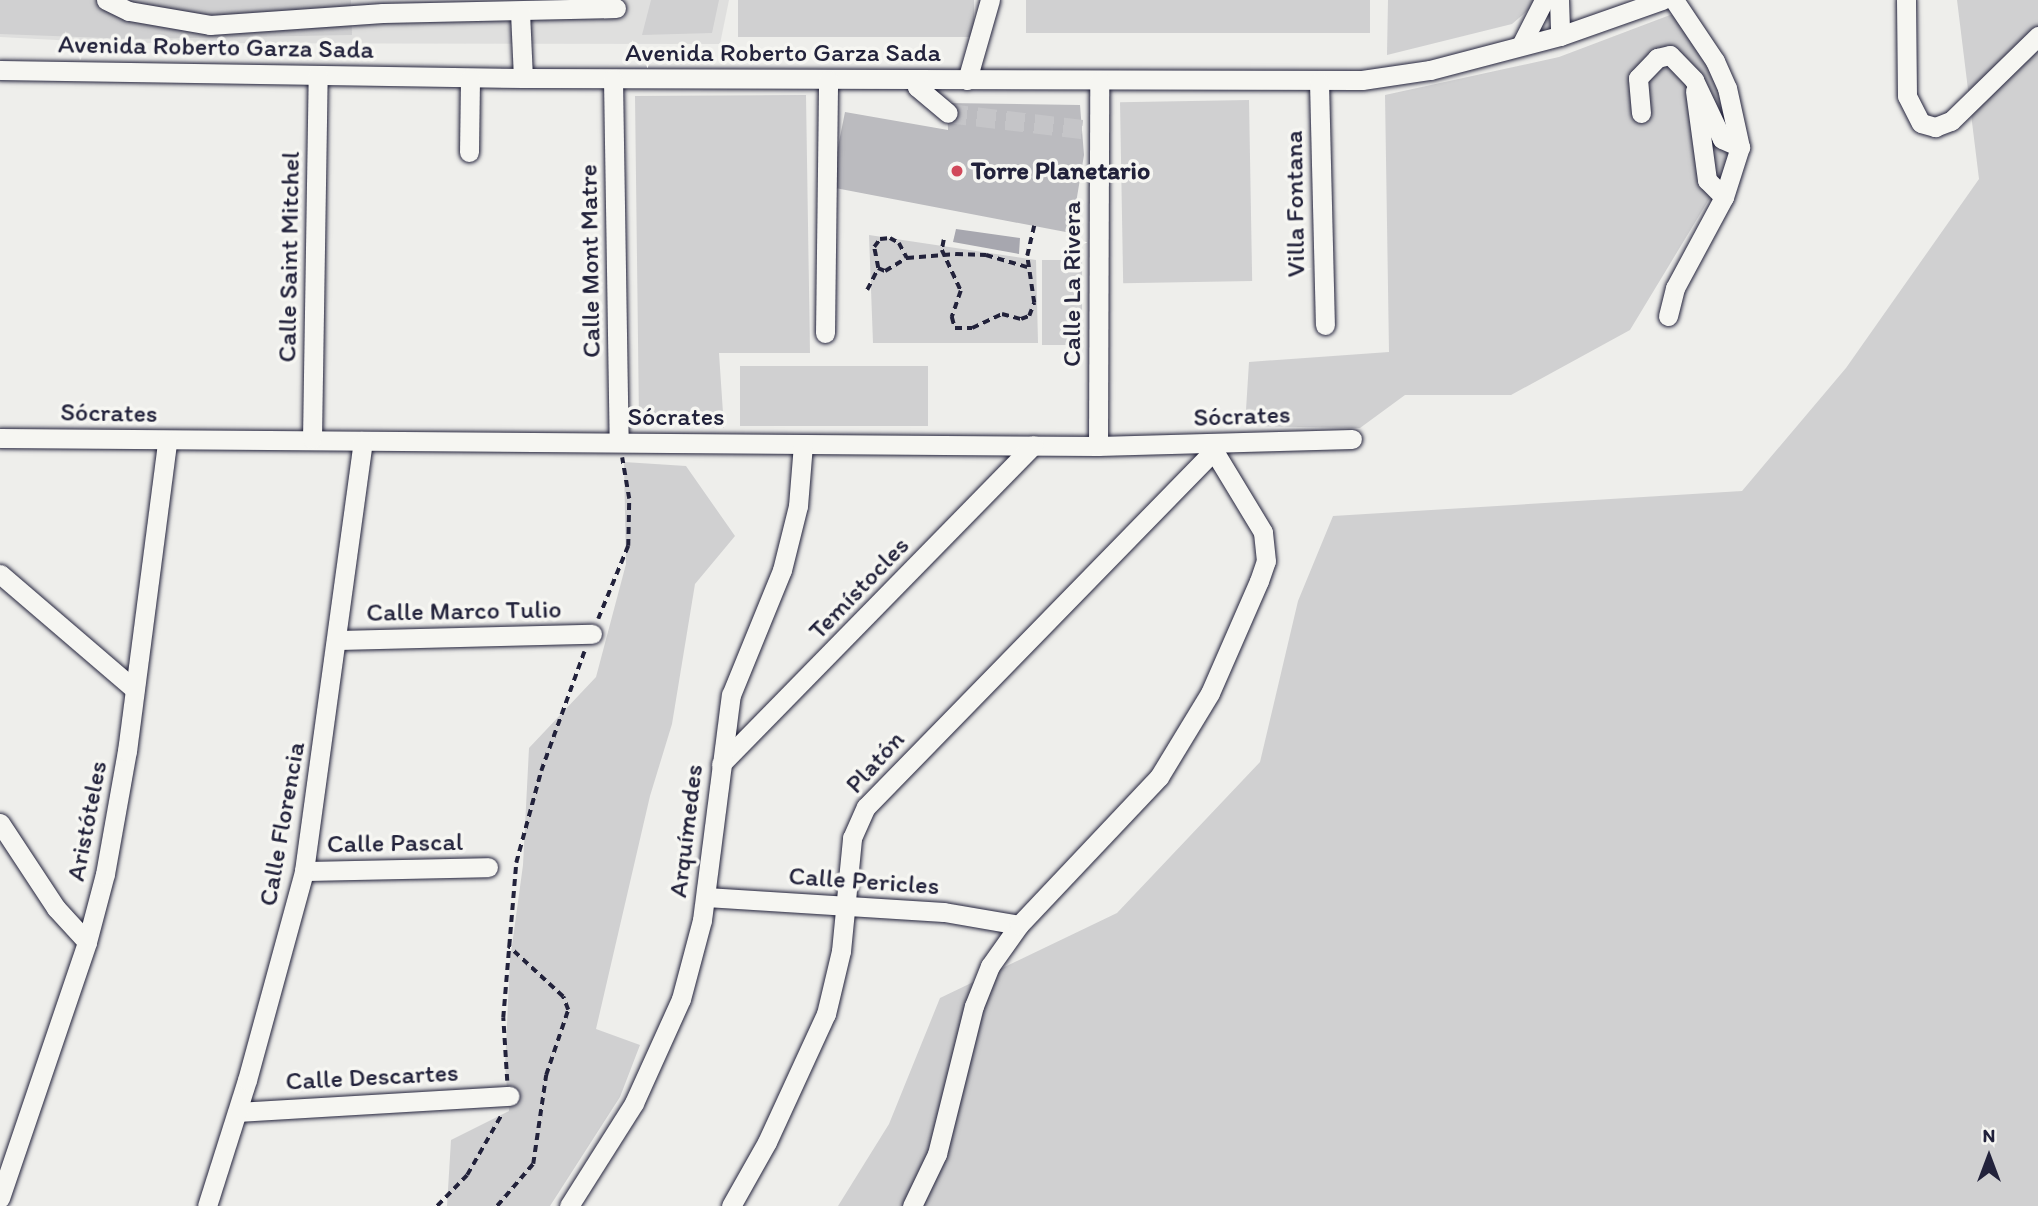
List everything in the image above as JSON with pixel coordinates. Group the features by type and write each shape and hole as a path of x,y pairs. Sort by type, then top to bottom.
{"street":[{"path":"106,0 129,11 210,25 378,7 520,12 616,8"},
{"path":"967,80 990,0"},
{"path":"1521,45 1544,0"},
{"path":"1559,0 1560,36"},
{"name":"Avenida Roberto Garza Sada","path":"0,70 470,78 1318,82 1397,77 1560,36 1662,0"},
{"path":"1668,316 1675,288 1724,197 1731,143 1727,88 1715,61 1674,0"},
{"path":"1906,0 1907,96 1921,123 1935,127 1951,121 2038,36"},
{"path":"520,12 523,78"},
{"path":"1641,113 1638,78 1657,58 1678,59 1694,80 1731,143"},
{"name":"Calle Saint Mitchel","path":"312,439 317,75"},
{"path":"469,152 470,78"},
{"name":"Calle Mont Matre","path":"613,79 619,443"},
{"path":"825,333 828,80"},
{"path":"916,80 917,87 948,113"},
{"path":"1694,80 1707,180 1724,197"},
{"name":"Calle La Rivera","path":"1098,446 1090,129 1099,81"},
{"name":"Villa Fontana","path":"1318,82 1325,324"},
{"path":"1707,180 1731,143"},
{"name":"Sócrates","path":"0,438 1213,447 1352,439"},
{"name":"Aristóteles","path":"0,1198 5,1163 87,942 118,808 167,440"},
{"name":"Calle Florencia","path":"206,1206 238,1112 304,871 338,640 363,441"},
{"name":"Arquímedes","path":"569,1206 634,1103 684,987 706,897 721,764 740,667 782,570 792,535 803,444"},
{"name":"Temístocles","path":"721,764 1032,445"},
{"path":"912,1206 937,1154 981,986 1019,925 1158,777 1210,693 1259,582 1266,561 1263,531 1213,447"},
{"name":"Platón","path":"731,1206 767,1142 826,1014 841,950 852,838 866,807 1213,447"},
{"path":"0,574 134,689"},
{"name":"Calle Marco Tulio","path":"338,640 592,634"},
{"path":"0,823 56,908 87,942"},
{"name":"Calle Pascal","path":"304,871 488,867"},
{"name":"Calle Pericles","path":"706,897 944,912 1019,925"},
{"name":"Calle Descartes","path":"238,1112 510,1096"}],"path":[{"path":"944,240 942,250 961,291 952,317 956,328 972,328 1002,314 1021,319 1029,316 1034,303 1027,267 1034,226"},
{"path":"867,290 878,268 874,247 880,239 890,238 899,243 907,258"},
{"path":"878,268 885,271 907,258 986,255 1027,267"},
{"path":"497,1206 533,1164 546,1075 554,1044 566,1021 563,997 508,946 520,850 541,771 628,546 629,499 619,443"}],"shaded area":[{"path":"0,0 729,0 720,44 113,43 0,37"},
{"path":"0,0 351,0 352,35 132,39 0,34"},
{"path":"651,0 719,0 712,33 642,35"},
{"path":"738,0 974,0 974,37 738,37"},
{"path":"1026,0 1370,0 1370,33 1026,33"},
{"path":"1388,0 1540,0 1512,24 1387,55"},
{"path":"1957,0 2038,0 2038,1206 838,1206 889,1124 940,998 1117,913 1260,762 1298,601 1333,516 1742,491 1846,368 1979,179"},
{"path":"1678,12 1723,73 1737,153 1630,330 1511,395 1405,395 1360,428 1245,426 1249,362 1389,352 1385,95 1559,57"},
{"path":"806,95 810,353 719,353 724,428 639,422 635,96"},
{"path":"1249,100 1252,281 1123,283 1120,102"},
{"path":"956,229 1020,238 1019,254 953,242"},
{"path":"869,235 1036,260 1038,343 873,343"},
{"path":"1042,260 1082,260 1082,345 1042,345"},
{"path":"740,366 928,366 928,426 740,426"},
{"path":"624,462 686,466 735,536 695,584 672,724 650,796 596,1029 640,1045 620,1097 550,1206 447,1206 451,1140 509,1111 505,1066 510,960 523,865 529,748 596,677 626,564"}],"building":[{"name":"Torre Planetario","path":"947,103 1080,105 1084,155 1071,233 830,187 845,112 948,130"}],"tunnel":[{"path":"948,113 1082,129"}],"place":[{"name":"Torre Planetario","path":"957,171"}]}
